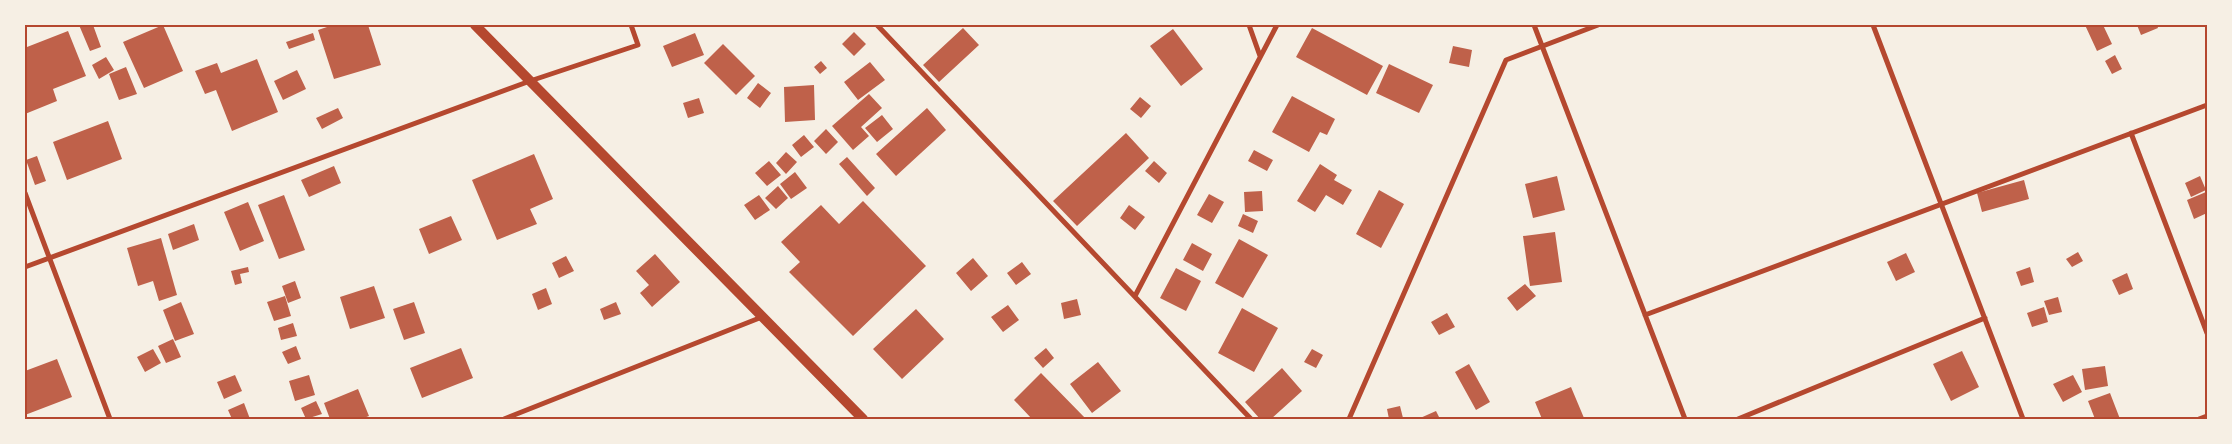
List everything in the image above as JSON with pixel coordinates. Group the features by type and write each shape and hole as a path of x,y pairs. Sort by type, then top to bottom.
{"main road":[{"path":"475,25 863,419"}],"street":[{"path":"25,267 530,81 638,45 631,25"},
{"path":"877,25 1251,419"},
{"path":"1249,25 1260,56"},
{"path":"1135,296 1277,25"},
{"path":"1534,25 1685,419"},
{"path":"1349,419 1506,60 1598,25"},
{"path":"1873,25 2023,419"},
{"path":"1645,314 2207,105"},
{"path":"2132,133 2207,333"},
{"path":"25,193 110,419"},
{"path":"504,419 762,317"},
{"path":"1738,419 1985,318"},
{"path":"2199,419 2207,416"}],"building":[{"path":"79,25 93,25 101,47 90,51"},
{"path":"163,25 183,71 144,88 123,42"},
{"path":"333,25 368,25 381,65 334,79 318,30"},
{"path":"2085,25 2103,25 2112,44 2097,51"},
{"path":"2137,25 2157,25 2158,28 2141,35"},
{"path":"963,28 979,45 939,82 923,65"},
{"path":"1312,28 1383,66 1367,95 1296,57"},
{"path":"1173,29 1203,69 1181,86 1150,46"},
{"path":"68,31 86,76 53,89 57,101 25,114 25,43 27,47"},
{"path":"854,32 866,44 854,56 842,44"},
{"path":"313,33 315,40 289,49 286,42"},
{"path":"695,33 704,55 672,67 663,46"},
{"path":"723,44 755,76 736,95 704,63"},
{"path":"1453,46 1472,50 1469,67 1449,63"},
{"path":"2115,55 2122,69 2112,74 2105,61"},
{"path":"106,57 114,70 99,79 92,65"},
{"path":"257,59 278,112 232,131 216,90 205,94 195,71 217,63 221,73"},
{"path":"821,61 827,68 820,74 814,67"},
{"path":"870,62 885,80 858,100 844,82"},
{"path":"1389,64 1433,85 1419,113 1376,93"},
{"path":"126,67 137,94 119,100 109,74"},
{"path":"297,70 306,89 283,100 274,81"},
{"path":"758,83 771,93 760,108 747,98"},
{"path":"814,85 815,120 785,122 784,87"},
{"path":"869,94 882,108 861,127 869,136 853,150 832,126"},
{"path":"1292,96 1335,119 1327,135 1320,132 1309,152 1272,132"},
{"path":"1140,97 1151,106 1141,118 1130,109"},
{"path":"699,98 704,113 688,118 683,103"},
{"path":"338,108 343,118 322,129 316,118"},
{"path":"927,108 946,130 896,176 876,154"},
{"path":"882,115 893,129 877,142 865,128"},
{"path":"108,121 122,159 67,180 53,142"},
{"path":"826,129 838,142 826,154 814,141"},
{"path":"1126,133 1149,158 1077,226 1053,201"},
{"path":"804,135 814,147 801,157 792,145"},
{"path":"1254,150 1273,160 1267,171 1248,161"},
{"path":"786,152 797,162 786,174 776,163"},
{"path":"534,154 553,199 530,209 537,224 497,240 472,180"},
{"path":"37,156 46,181 35,185 26,160"},
{"path":"847,157 875,188 867,196 839,164"},
{"path":"769,161 781,175 767,186 755,173"},
{"path":"1154,161 1167,173 1159,183 1145,171"},
{"path":"1320,164 1337,175 1334,180 1352,190 1343,205 1326,195 1315,212 1297,201"},
{"path":"334,166 341,183 309,197 301,180"},
{"path":"795,172 807,188 791,199 780,184"},
{"path":"1557,176 1565,210 1533,218 1525,184"},
{"path":"2200,176 2206,190 2191,197 2185,183"},
{"path":"2024,180 2029,199 1982,212 1977,193"},
{"path":"778,186 788,198 776,209 765,198"},
{"path":"1379,190 1404,204 1381,248 1356,234"},
{"path":"1262,191 1263,211 1245,212 1244,192"},
{"path":"2206,192 2207,213 2194,219 2187,200"},
{"path":"1209,194 1224,202 1212,223 1197,215"},
{"path":"284,195 305,250 279,259 258,205"},
{"path":"759,195 770,210 755,220 744,205"},
{"path":"863,201 926,266 853,336 789,272 800,262 781,242 821,205 839,224"},
{"path":"248,202 264,241 240,251 224,212"},
{"path":"1129,205 1145,217 1135,230 1120,218"},
{"path":"1243,214 1258,221 1253,233 1238,226"},
{"path":"451,216 462,240 429,254 419,229"},
{"path":"194,224 199,240 173,250 168,234"},
{"path":"1555,232 1562,282 1530,286 1523,236"},
{"path":"161,238 177,295 159,301 153,281 138,286 127,248"},
{"path":"1239,239 1268,255 1243,298 1215,283"},
{"path":"1192,243 1212,254 1203,271 1183,260"},
{"path":"2078,252 2083,261 2072,267 2066,259"},
{"path":"1906,253 1915,272 1896,281 1887,262"},
{"path":"655,254 680,282 652,307 640,293 649,285 636,271"},
{"path":"566,256 574,271 559,278 552,263"},
{"path":"973,258 988,276 971,291 956,273"},
{"path":"1022,262 1031,274 1016,285 1007,273"},
{"path":"248,267 249,272 240,274 242,283 235,285 231,271"},
{"path":"2030,267 2034,282 2021,286 2016,272"},
{"path":"1176,268 1201,281 1186,311 1160,298"},
{"path":"2127,273 2133,289 2119,295 2112,280"},
{"path":"295,281 301,298 288,303 282,286"},
{"path":"1525,284 1536,296 1517,311 1507,298"},
{"path":"374,286 385,318 350,329 340,297"},
{"path":"546,288 552,304 538,310 532,294"},
{"path":"285,296 291,316 274,321 267,302"},
{"path":"2058,297 2062,312 2049,315 2044,301"},
{"path":"1077,299 1081,315 1064,319 1061,303"},
{"path":"181,302 194,334 175,341 163,310"},
{"path":"414,302 425,333 404,340 393,309"},
{"path":"616,302 621,314 604,320 600,309"},
{"path":"1008,305 1019,320 1003,332 991,317"},
{"path":"2044,307 2048,322 2032,327 2027,313"},
{"path":"1242,308 1278,328 1254,372 1218,353"},
{"path":"916,309 944,339 902,379 873,349"},
{"path":"1447,313 1455,327 1439,335 1431,322"},
{"path":"293,323 297,336 281,340 278,328"},
{"path":"173,339 181,357 166,363 158,346"},
{"path":"296,346 301,359 288,364 282,352"},
{"path":"461,348 473,378 422,398 410,368"},
{"path":"1046,348 1054,358 1043,368 1034,358"},
{"path":"153,349 161,363 145,372 137,357"},
{"path":"1312,349 1323,355 1316,368 1304,362"},
{"path":"1962,351 1979,387 1951,401 1933,364"},
{"path":"57,359 72,397 25,415 25,371"},
{"path":"1098,362 1121,391 1092,413 1070,384"},
{"path":"1469,364 1490,402 1476,410 1455,372"},
{"path":"2105,366 2108,386 2085,390 2082,369"},
{"path":"1282,368 1302,391 1271,419 1260,419 1245,402"},
{"path":"1041,373 1086,419 1032,419 1014,400"},
{"path":"235,375 242,391 224,399 217,382"},
{"path":"309,375 315,395 295,401 289,381"},
{"path":"2073,375 2082,392 2063,402 2053,384"},
{"path":"1571,387 1584,418 1542,419 1535,402"},
{"path":"358,389 369,416 361,419 330,419 324,403"},
{"path":"2110,393 2120,419 2095,419 2088,401"},
{"path":"316,401 322,414 306,419 301,408"},
{"path":"244,403 250,419 232,419 228,410"},
{"path":"1400,406 1403,418 1389,419 1387,409"},
{"path":"1436,411 1440,419 1418,419"}]}
